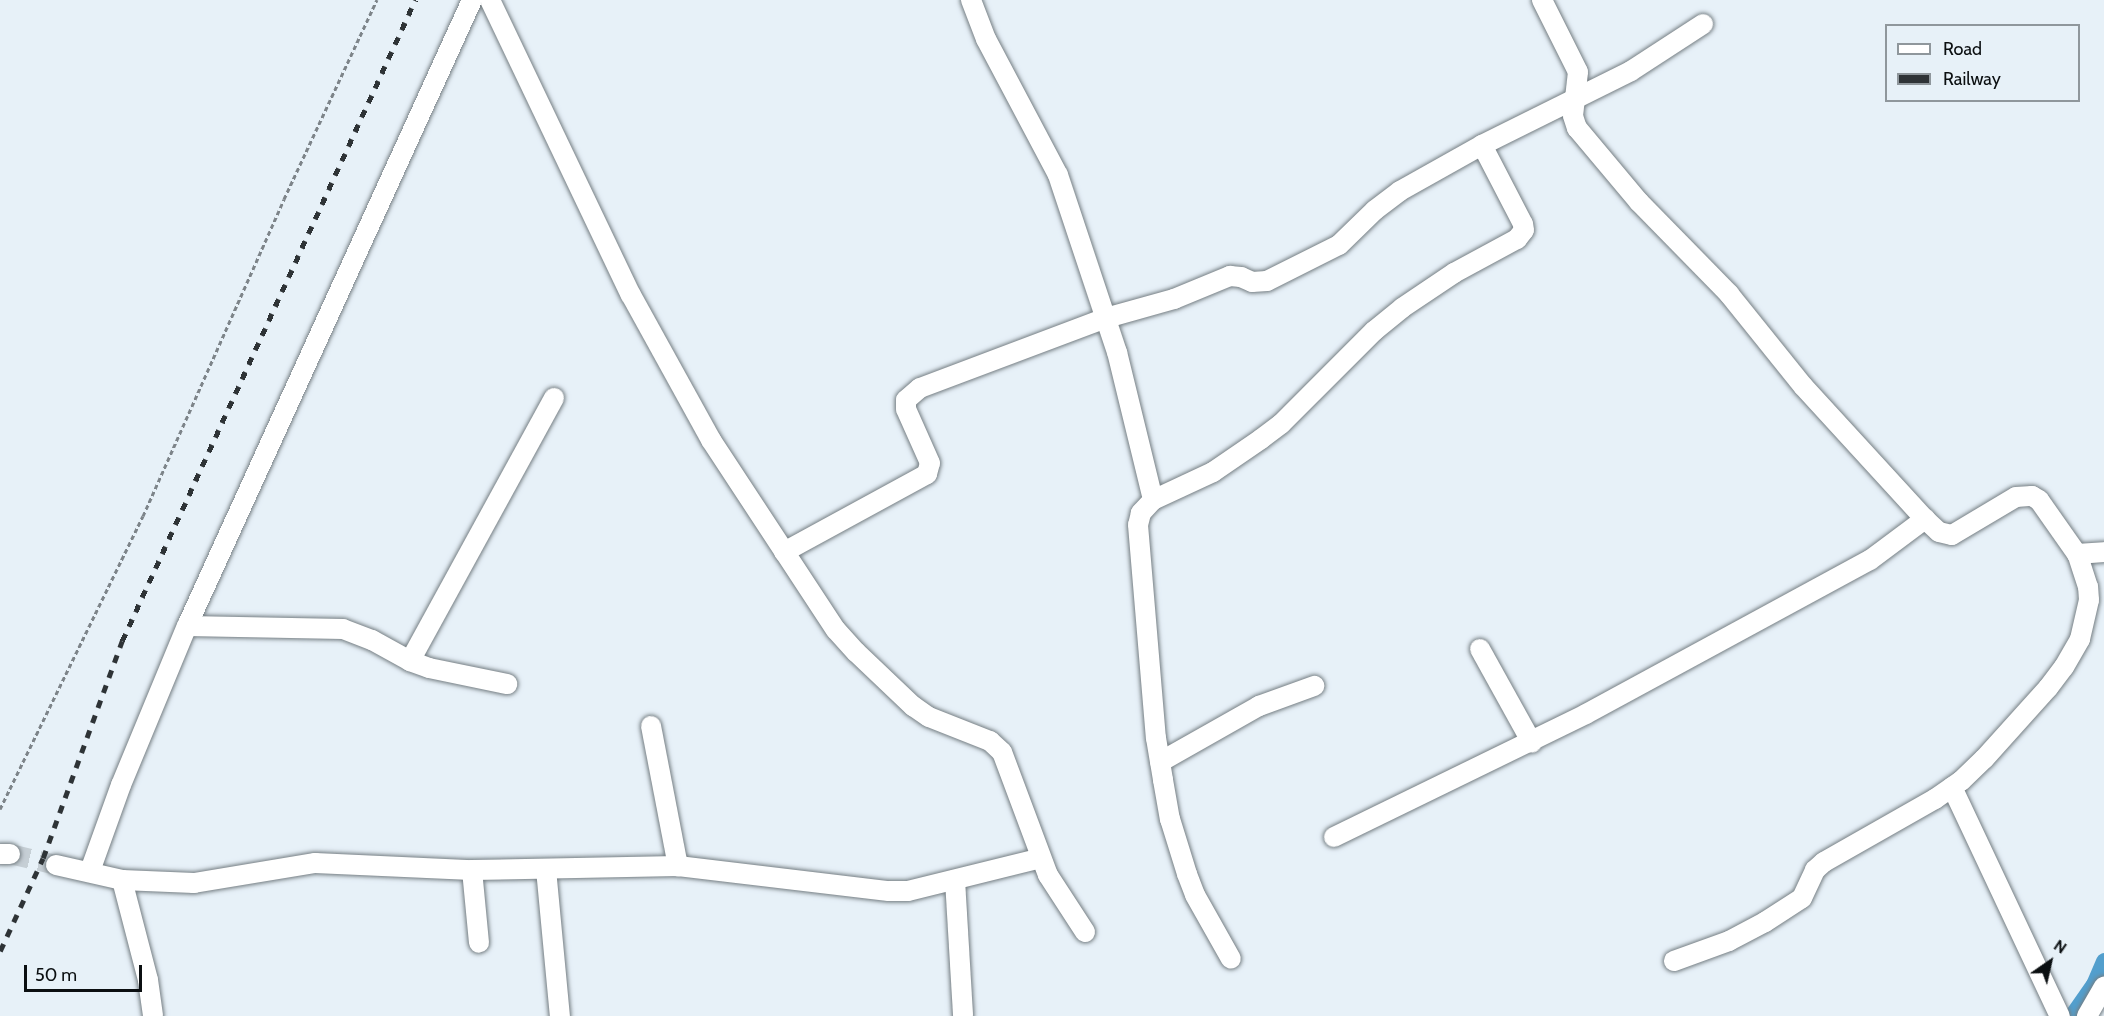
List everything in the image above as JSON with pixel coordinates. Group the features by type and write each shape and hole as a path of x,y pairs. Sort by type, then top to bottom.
{"street":[{"path":"90,871 121,785 187,626 472,0"},
{"path":"490,0 631,295 711,440 836,630 898,693 929,717 990,741 1002,752 1054,887 1085,932"},
{"path":"971,0 986,39 1058,175 1106,318 1154,500"},
{"path":"1542,0 1578,72 1573,100 1573,116 1584,136 1639,202 1729,294 1803,386 1925,519 1939,532 1952,535 2016,497 2032,496 2039,500 2077,554 2088,587 2089,600 2080,639 2064,667 2029,711 1984,759 1952,788 1911,814 1824,862 1815,870 1802,898 1765,922 1719,945 1674,961"},
{"path":"784,552 927,474 930,463 906,409 906,400 920,388 1106,318 1174,299 1230,276 1241,277 1252,282 1267,281 1339,245 1385,201 1482,145 1631,71 1703,24"},
{"path":"1231,959 1195,895 1180,854 1160,762 1138,525 1141,513 1154,500 1212,471 1281,424 1367,338 1402,308 1454,273 1517,239 1524,230 1523,224 1482,145"},
{"path":"410,661 554,398"},
{"path":"1334,837 1532,743 1870,560 1925,519"},
{"path":"2077,554 2104,552"},
{"path":"187,626 343,630 372,640 410,661 429,668 507,684"},
{"path":"1480,649 1532,743"},
{"path":"1160,762 1259,706 1314,686"},
{"path":"651,726 678,866"},
{"path":"1952,788 2060,1016"},
{"path":"56,866 90,871 122,880 194,883 315,863 472,870 678,866 861,890 908,891 1041,858"},
{"path":"546,869 560,1016"},
{"path":"472,870 479,943"},
{"path":"122,880 148,980 153,1016"},
{"path":"955,880 963,1016"},
{"path":"2087,1016 2104,986"}],"path":[{"path":"0,809 143,516 275,220 377,0"}],"waterway":[{"path":"2072,1016 2094,985 2104,961"}],"tunnel":[{"path":"10,854 56,865"}],"railway":[{"path":"0,951 43,858 122,641 415,0"}]}
